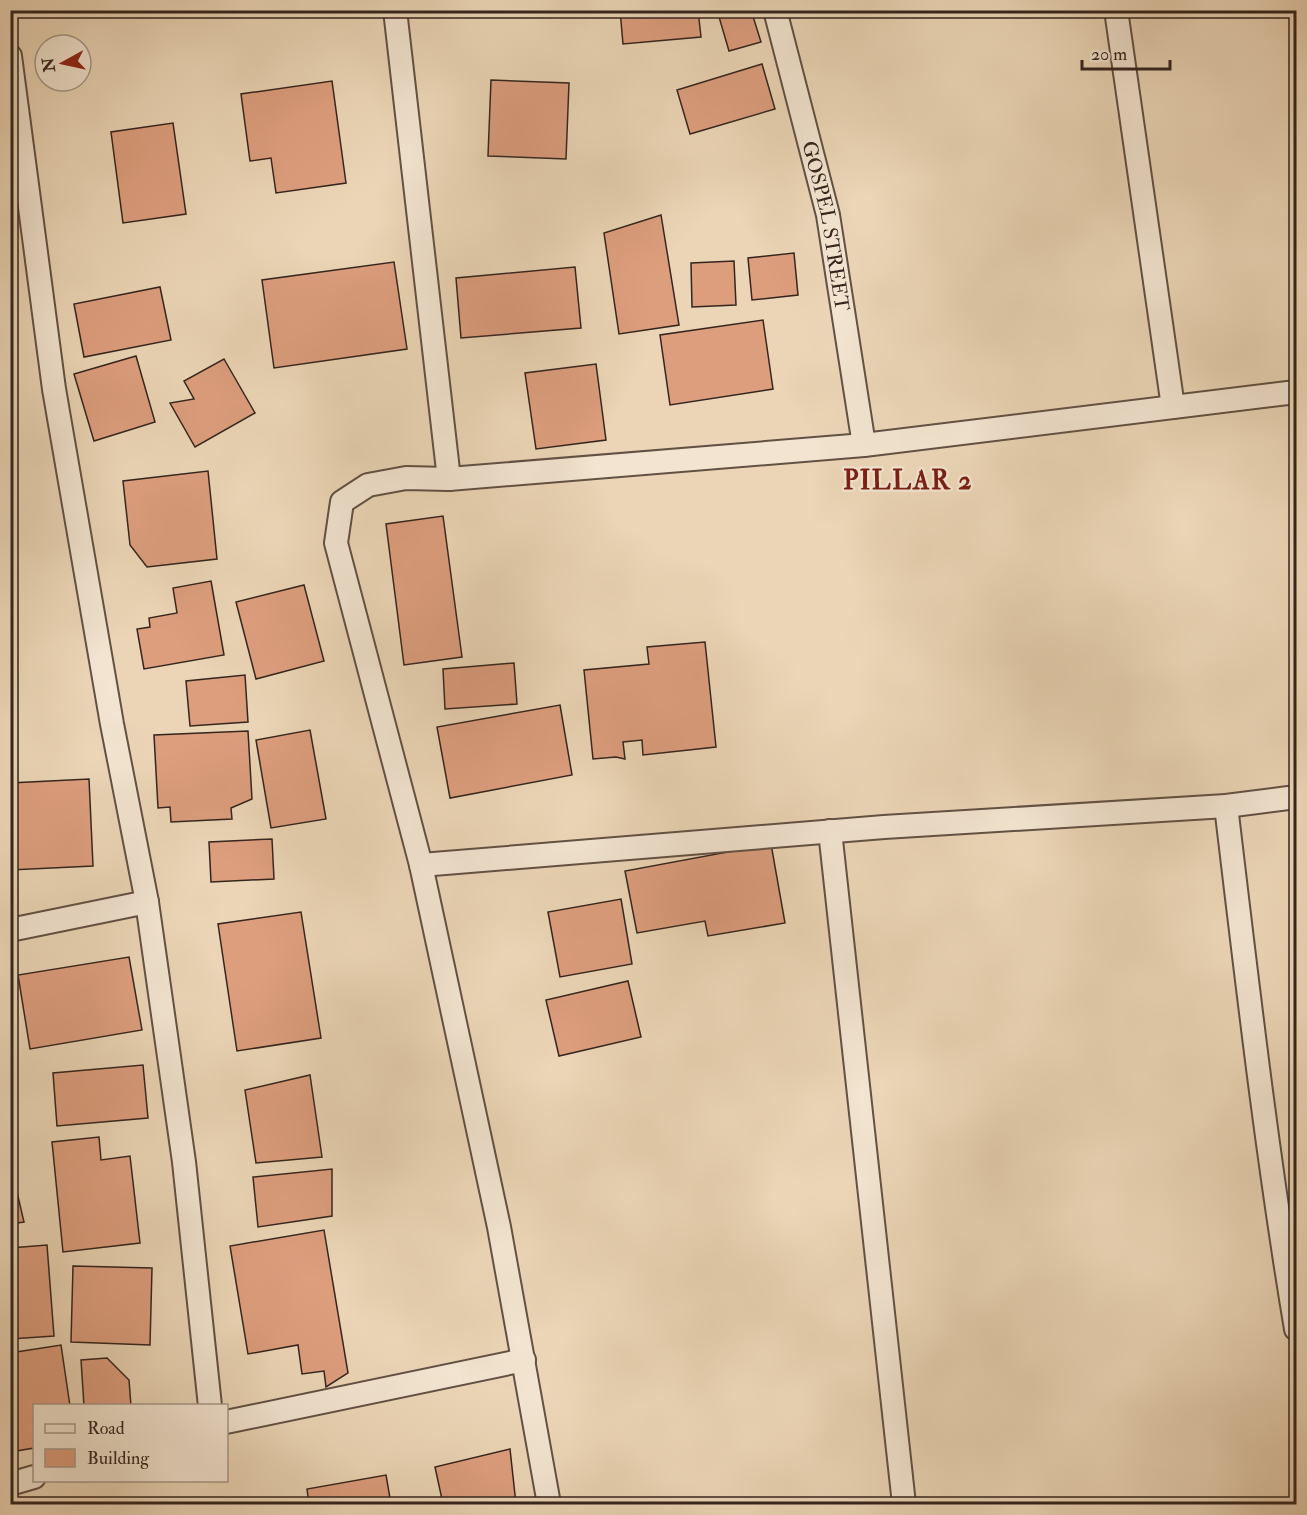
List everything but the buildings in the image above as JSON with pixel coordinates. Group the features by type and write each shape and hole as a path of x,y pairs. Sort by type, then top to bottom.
{"street":[{"path":"395,10 449,479"},
{"name":"GOSPEL STREET","path":"775,10 828,215 864,445"},
{"path":"1116,10 1173,407"},
{"path":"10,56 54,389 110,712 147,902 184,1162 210,1404"},
{"path":"549,1504 500,1227 421,865 336,543 342,502 368,485 406,478 449,479 864,445 1296,392"},
{"path":"421,865 830,831 1226,807 1296,797"},
{"path":"1226,807 1262,1113 1296,1329"},
{"path":"830,831 904,1504"},
{"path":"10,930 147,902"},
{"path":"228,1422 524,1360"},
{"path":"10,1484 33,1477"}],"district":[{"name":"PILLAR 2","path":"908,480"}]}
